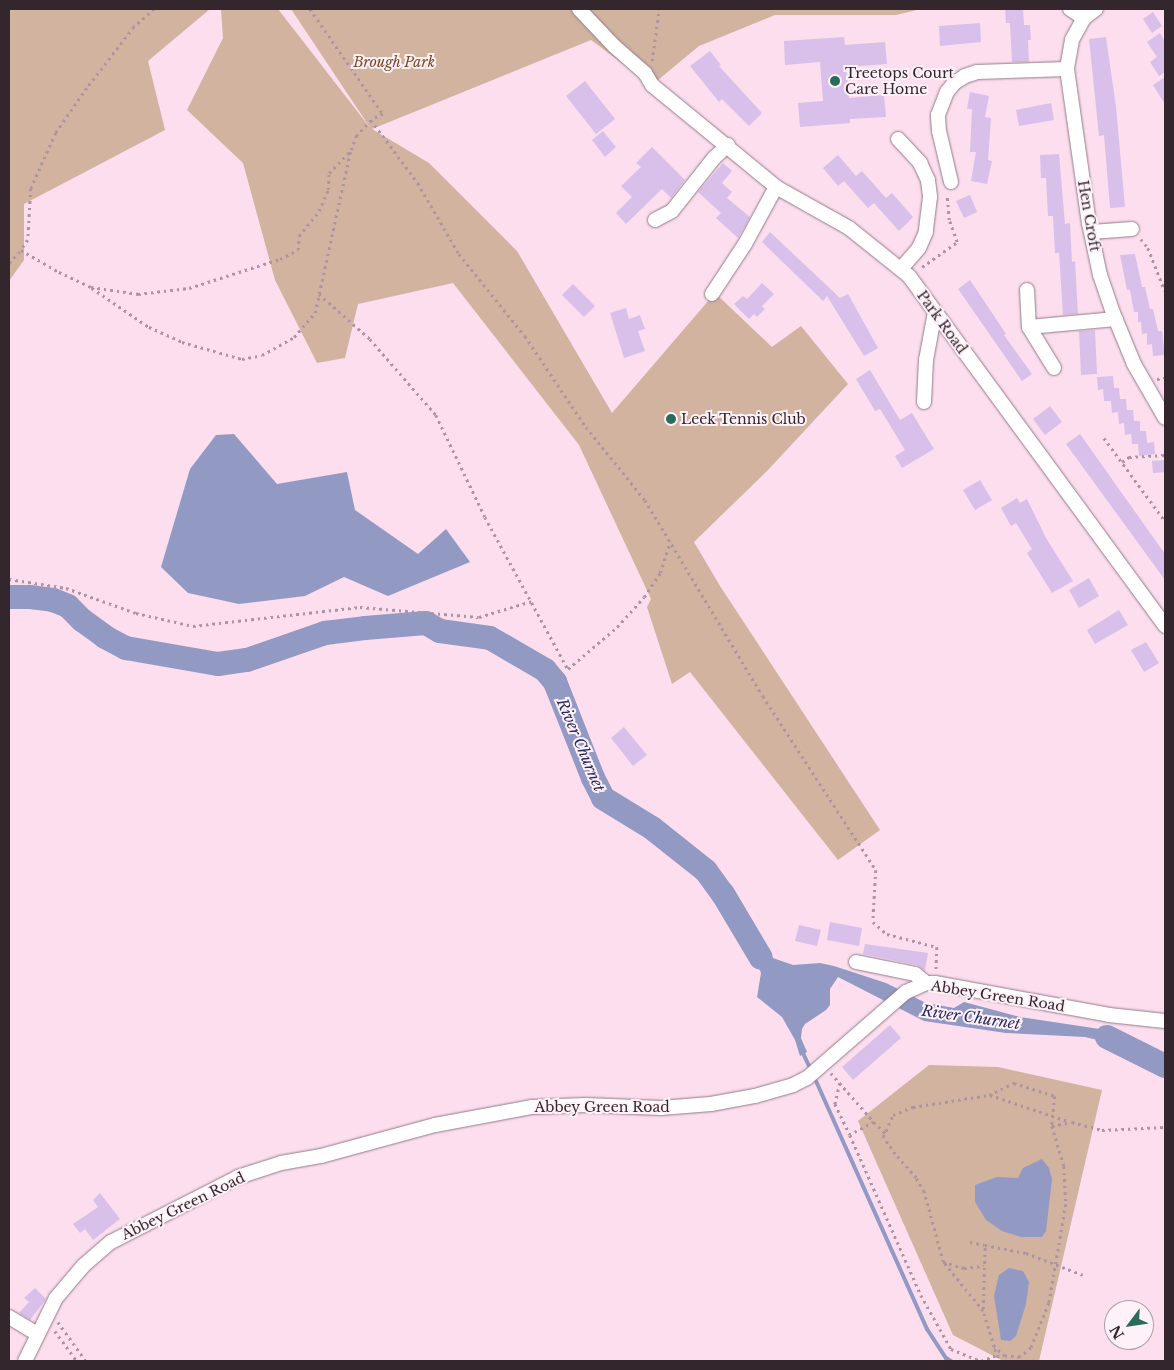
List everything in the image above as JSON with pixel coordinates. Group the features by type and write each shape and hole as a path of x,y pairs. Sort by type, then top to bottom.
{"street":[{"name":"Park Road","path":"579,9 649,79 776,187 848,228 905,273 1165,626"},
{"path":"1070,9 1084,18"},
{"name":"Hen Croft","path":"1096,9 1084,18 1072,40 1068,69 1090,232 1100,275 1116,320 1134,364 1165,418"},
{"path":"951,182 939,131 938,116 947,92 954,83 964,76 977,72 1068,69"},
{"path":"898,139 920,163 928,180 930,197 929,216 922,240 905,273"},
{"path":"655,220 672,211 714,158 728,145"},
{"path":"712,294 745,244 776,187"},
{"path":"1090,232 1136,233"},
{"path":"1027,290 1029,327 1054,368"},
{"path":"924,402 926,360 935,312"},
{"path":"1029,327 1116,320"},
{"path":"856,962 915,974 930,983"},
{"name":"Abbey Green Road","path":"25,1361 47,1314 82,1266 111,1242 246,1174 435,1125 495,1112 532,1107 586,1105 662,1108 711,1104 755,1096 793,1085 807,1078 906,992 930,983 1108,1015 1165,1020"},
{"path":"9,1317 37,1334"}],"path":[{"path":"9,263 28,240 32,188 56,133 102,68 134,28 154,9"},
{"path":"21,250 58,272 91,286 149,327 182,342 242,359 262,355 294,337 315,313 351,150 356,136 371,120 383,114 310,9"},
{"path":"649,79 659,9"},
{"path":"371,120 418,183 459,254 525,336 586,427 645,500 763,696 876,870 873,922 887,934 938,947 930,983"},
{"path":"91,286 138,294 189,288 286,256 298,250 299,236 319,211 328,190 329,173 351,150"},
{"path":"905,273 957,242 949,220 947,189 951,182"},
{"path":"1136,233 1148,248 1165,291"},
{"path":"319,294 370,339 436,415 485,517 568,669 617,627 644,597 660,573 670,541"},
{"path":"1104,438 1165,521"},
{"path":"1122,462 1129,457 1165,455"},
{"path":"9,579 66,588 136,613 193,626 360,607 479,617 532,601"},
{"path":"823,1064 885,1133"},
{"path":"840,1083 835,1104 920,1295 950,1349 981,1361 997,1355"},
{"path":"983,1311 943,1262 924,1192 916,1178 883,1137 893,1115 913,1107 989,1095 1014,1083 1055,1096 1052,1126 1064,1166 1066,1204 1049,1303 1032,1348 1020,1357 1005,1356 994,1347"},
{"path":"989,1095 1053,1117 1102,1130 1165,1127"},
{"path":"850,1136 874,1122"},
{"path":"1052,1126 1072,1122"},
{"path":"970,1242 1026,1253 1083,1275"},
{"path":"985,1245 983,1311 1000,1361"},
{"path":"943,1262 964,1268 984,1266"},
{"path":"47,1314 77,1361"},
{"path":"47,1314 86,1361"}],"green space":[{"path":"9,9 210,9 148,61 165,130 24,204 24,260 9,281"},
{"name":"Brough Park","path":"221,9 278,9 371,129 291,9 921,9 896,15 775,15 699,46 652,85 591,40 372,129 429,163 517,251 612,413 715,293 772,347 801,326 848,384 768,470 694,542 720,586 880,830 838,860 690,672 672,684 647,607 651,599 579,445 453,283 358,304 345,358 317,363 275,280 243,163 187,110 223,38"},
{"path":"929,1065 998,1067 1102,1090 1039,1361 1003,1361 953,1335 858,1121"}],"water":[{"path":"234,434 277,484 347,472 355,510 418,554 446,529 470,562 388,596 344,577 305,596 239,604 188,593 161,567 190,469 216,435"},
{"path":"751,931 759,946 773,958 793,965 820,963 834,966 886,983 926,1003 954,1008 964,1002 1020,1017 1113,1031 1138,1046 1135,1055 1106,1042 1085,1037 1006,1033 924,1021 838,977 830,989 830,1005 826,1010 805,1024 802,1029 801,1038 807,1052 800,1056 795,1040 782,1017 757,997 761,973 755,958 739,934"},
{"path":"1042,1159 1049,1168 1052,1179 1046,1231 1042,1237 1021,1237 1002,1231 986,1220 975,1202 975,1185 997,1177 1018,1178 1023,1168"},
{"path":"1009,1268 1023,1271 1029,1282 1026,1304 1016,1336 1010,1341 1001,1340 994,1296 999,1275"}],"building":[{"path":"1005,9 1023,9 1024,25 1030,25 1031,40 1028,40 1029,62 1012,62 1010,23 1006,23"},
{"path":"1153,12 1162,26 1152,33 1143,19"},
{"path":"980,23 981,42 940,46 939,26"},
{"path":"1160,33 1165,42 1165,72 1159,76 1150,62 1157,57 1147,42"},
{"name":"Treetops Court Care Home","path":"844,37 845,45 885,42 887,64 846,67 849,98 884,95 886,117 850,119 850,123 800,127 798,103 823,101 820,62 785,65 784,41"},
{"path":"1106,37 1116,107 1125,207 1110,208 1104,135 1099,136 1089,39"},
{"path":"710,51 721,65 719,66 762,113 749,126 722,99 719,102 690,66"},
{"path":"1165,77 1165,104 1153,85"},
{"path":"585,81 615,119 596,134 566,96"},
{"path":"970,92 989,96 985,117 991,118 988,160 992,161 987,184 971,181 976,152 970,152 972,109 967,109"},
{"path":"1051,103 1054,120 1019,126 1016,110"},
{"path":"603,131 616,147 605,157 592,140"},
{"path":"652,147 685,180 671,198 662,189 626,224 616,213 632,197 621,186 641,167 636,163"},
{"path":"1059,154 1065,224 1070,223 1072,262 1075,261 1078,314 1063,315 1059,253 1055,253 1053,216 1048,216 1046,178 1041,178 1040,155"},
{"path":"838,155 856,176 862,171 886,198 892,193 913,217 899,231 874,203 868,208 844,181 838,186 823,168"},
{"path":"723,163 732,171 722,183 732,192 727,198 750,217 738,238 716,218 721,213 698,192"},
{"path":"970,195 977,212 964,218 956,201"},
{"path":"770,232 840,298 848,294 878,348 864,356 827,296 823,301 762,242"},
{"path":"1135,254 1142,287 1145,287 1150,309 1153,309 1158,331 1162,331 1165,355 1153,356 1152,344 1147,345 1147,333 1142,334 1141,322 1138,322 1138,312 1134,312 1130,290 1127,290 1120,255"},
{"path":"970,280 1006,334 1004,335 1032,374 1022,381 958,289"},
{"path":"762,283 774,294 762,306 765,309 757,317 754,314 749,319 734,304 743,296 747,299"},
{"path":"573,284 595,306 584,317 562,295"},
{"path":"626,308 629,319 640,315 645,329 638,331 645,351 624,358 610,313"},
{"path":"1095,330 1097,374 1081,375 1079,331"},
{"path":"870,370 900,420 912,413 934,449 902,468 895,456 905,450 880,409 875,411 856,379"},
{"path":"1113,376 1114,388 1119,388 1120,399 1126,399 1127,410 1133,410 1134,421 1140,421 1140,431 1146,431 1147,443 1154,442 1155,454 1139,456 1138,444 1132,444 1131,434 1125,435 1124,423 1119,424 1118,412 1112,413 1111,401 1104,401 1103,389 1098,390 1097,377"},
{"path":"1050,406 1062,422 1045,435 1033,419"},
{"path":"1080,434 1165,554 1165,580 1066,444"},
{"path":"1165,460 1165,472 1153,473 1152,461"},
{"path":"980,480 992,500 975,510 963,490"},
{"path":"1017,498 1020,503 1027,499 1046,538 1073,581 1052,593 1027,553 1032,549 1016,523 1011,526 1001,508"},
{"path":"1089,578 1099,596 1079,608 1069,590"},
{"path":"1119,610 1128,625 1095,644 1087,630"},
{"path":"1146,642 1159,663 1144,672 1131,650"},
{"path":"624,727 647,755 633,766 611,738"},
{"path":"830,922 862,928 859,946 827,940"},
{"path":"799,925 821,930 817,946 795,941"},
{"path":"865,944 928,953 925,971 917,965 863,954"},
{"path":"890,1025 901,1038 853,1080 842,1067"},
{"path":"100,1193 120,1219 93,1240 85,1229 80,1233 73,1224 98,1207 93,1200"},
{"path":"35,1288 46,1299 30,1320 19,1313 29,1302 24,1298"}],"waterway":[{"name":"River Churnet","path":"9,597 53,600 68,606 82,620 105,637 126,648 218,664 247,660 325,633 365,628 426,623 440,631 490,638 545,670 555,682 593,778 603,798 652,828 706,871 723,894 761,958"},
{"name":"River Churnet","path":"1107,1037 1165,1066"},
{"path":"802,1051 809,1066"},
{"path":"816,1081 927,1329 946,1358 951,1361"}],"place":[{"name":"Treetops Court Care Home","path":"835,81"},
{"name":"Leek Tennis Club","path":"671,419"}]}
